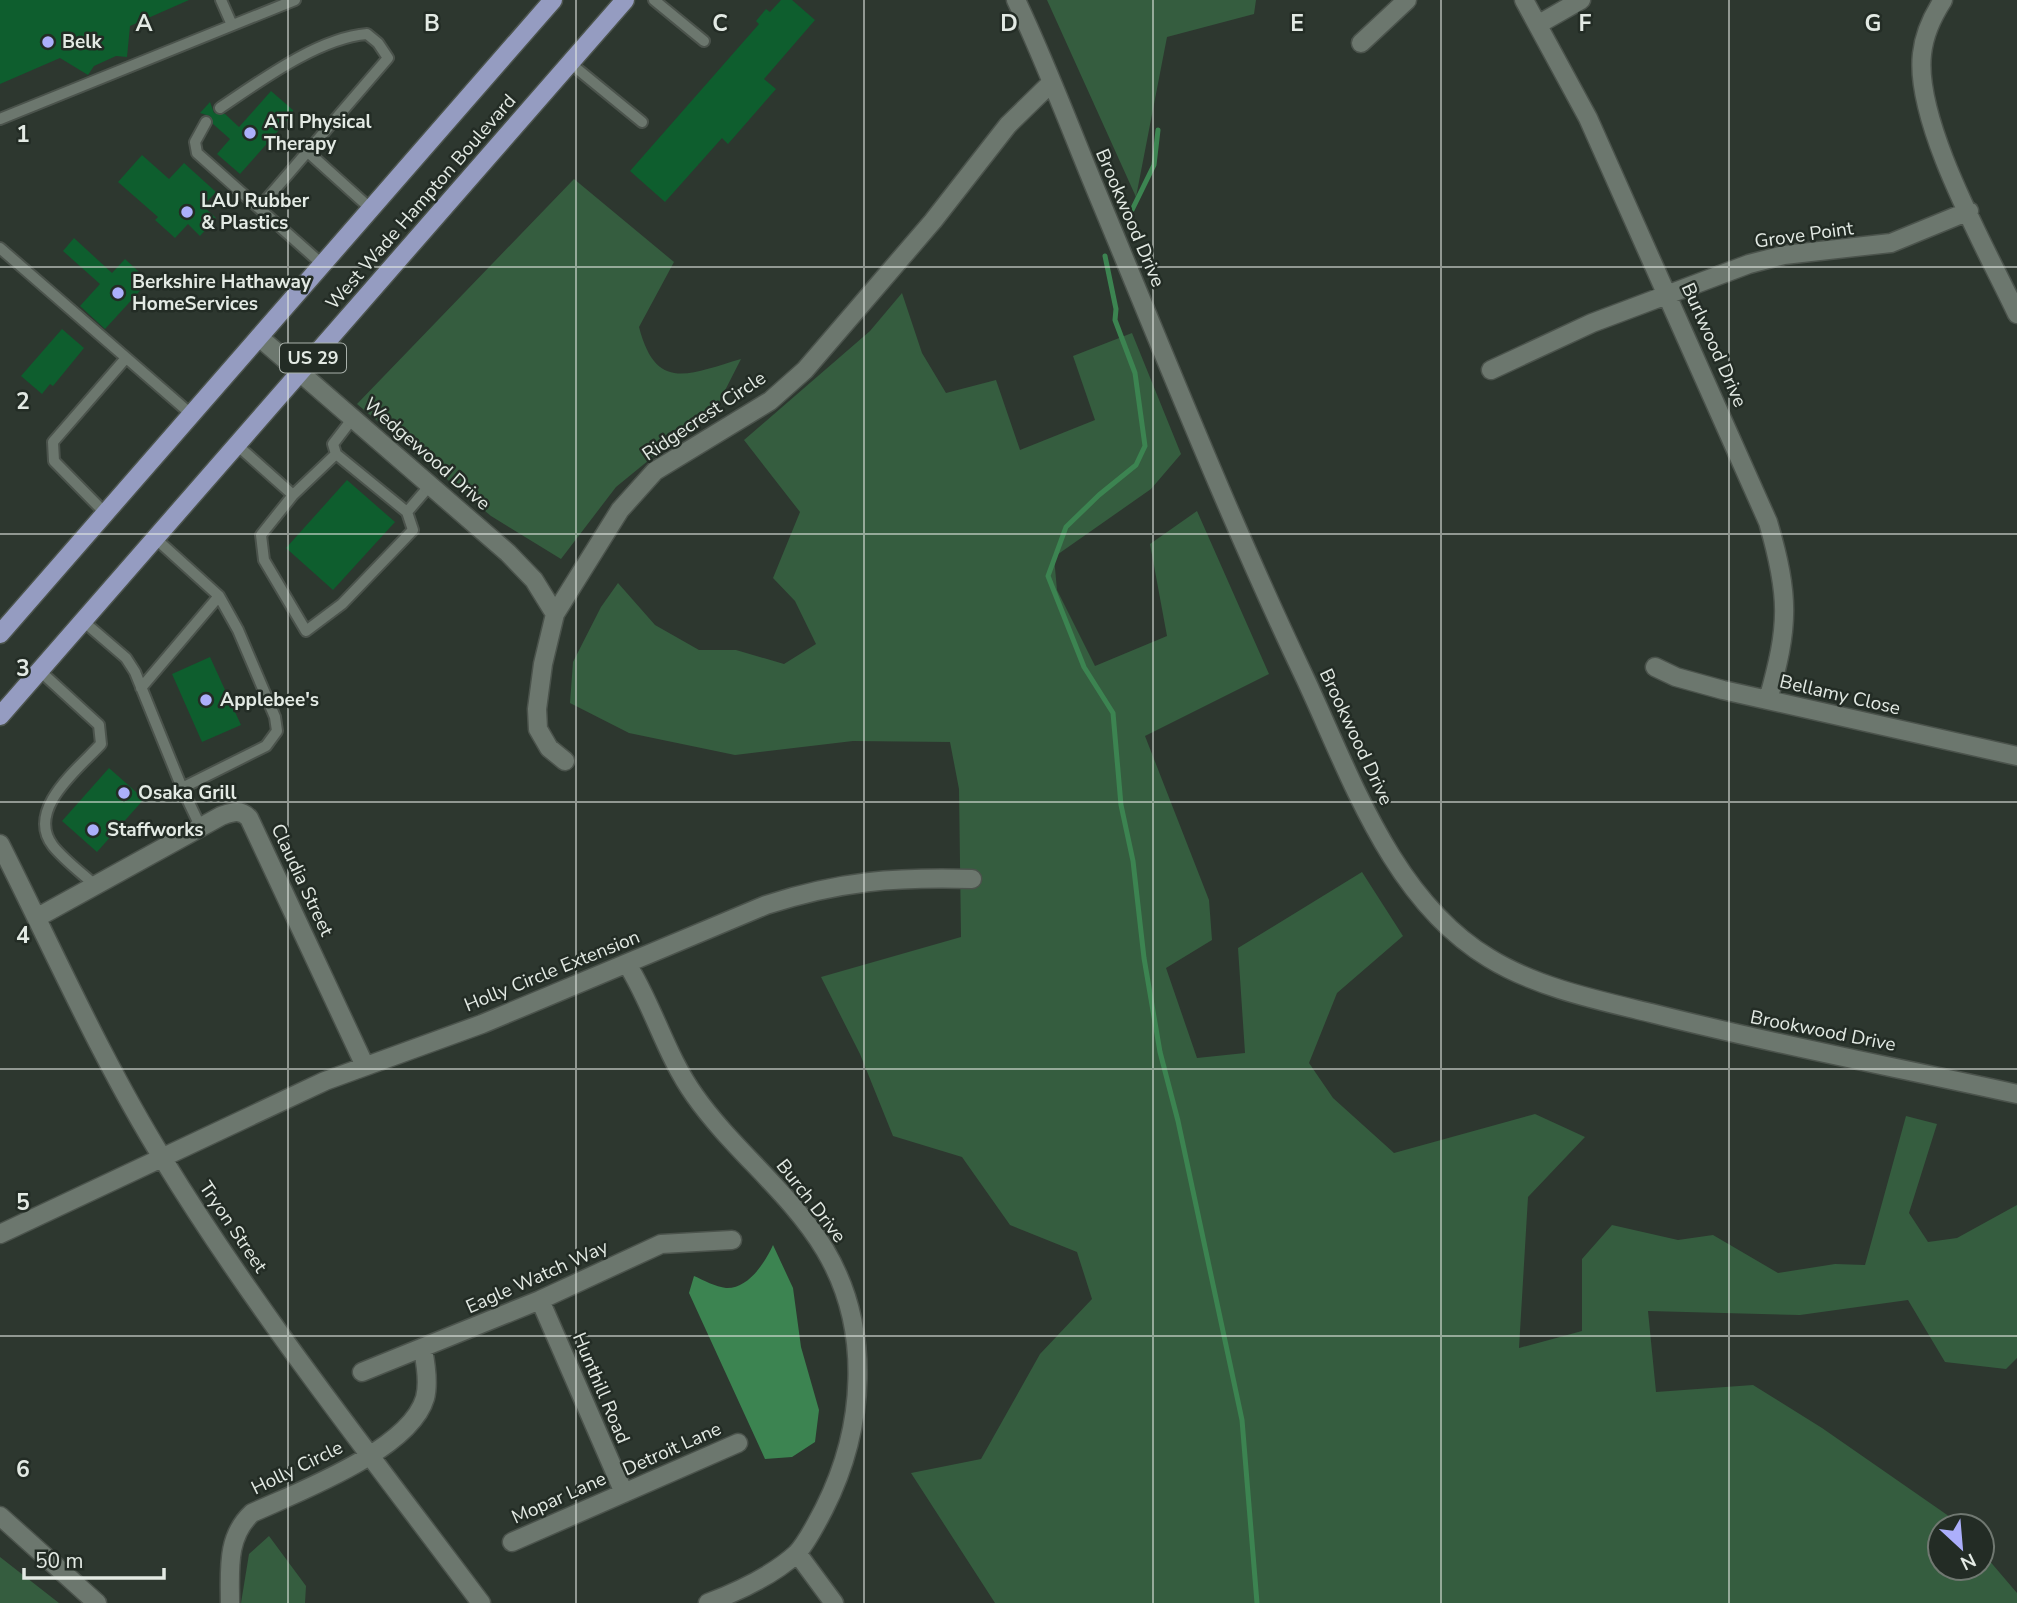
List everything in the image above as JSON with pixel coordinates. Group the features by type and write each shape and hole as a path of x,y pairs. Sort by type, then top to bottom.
{"main road":[{"name":"West Wade Hampton Boulevard","path":"0,634 553,0"},
{"name":"West Wade Hampton Boulevard","path":"0,716 625,0"}],"street":[{"name":"Brookwood Drive","path":"1016,0 1245,547 1342,759 1394,858 1447,926 1469,945 1512,971 1596,998 1740,1036 2017,1094"},
{"path":"1361,43 1407,0"},
{"name":"Burlwood Drive","path":"1524,0 1588,118 1756,490 1777,554 1784,594 1785,629 1768,700"},
{"path":"1539,24 1581,0"},
{"path":"1943,0 1926,32 1922,55 1922,85 1940,149 2017,314"},
{"name":"Ridgecrest Circle","path":"565,761 549,748 538,729 537,709 543,664 555,614 598,542 639,487 655,471 770,401 805,370 933,221 1008,125 1051,83"},
{"name":"Grove Point","path":"1492,370 1570,332 1711,276 1784,255 1891,243 1969,211"},
{"name":"Wedgewood Drive","path":"259,337 431,484 525,571 555,614"},
{"name":"Bellamy Close","path":"1655,667 1676,677 1768,700 2017,757"},
{"name":"Claudia Street","path":"37,917 235,811 249,818 365,1066"},
{"name":"Tryon Street","path":"0,844 142,1124 162,1157 257,1301 481,1603"},
{"name":"Holly Circle Extension","path":"162,1157 325,1081 482,1024 766,905 813,890 870,880 972,879"},
{"name":"Burch Drive","path":"627,964 643,988 693,1094 813,1232 834,1266 847,1298 858,1369 853,1428 837,1483 797,1553 752,1584 708,1603"},
{"path":"0,1234 162,1157"},
{"name":"Eagle Watch Way","path":"362,1372 423,1350 540,1300 661,1244 732,1240"},
{"name":"Hunthill Road","path":"540,1300 624,1493"},
{"name":"Holly Circle","path":"230,1603 231,1551 237,1530 244,1520 252,1513 371,1455 400,1434 425,1399 427,1368 423,1350"},
{"name":"Detroit Lane","path":"624,1493 738,1443"},
{"name":"Mopar Lane","path":"512,1542 624,1493"},
{"path":"0,1516 97,1603"},
{"path":"797,1553 834,1603"}],"lane":[{"path":"221,0 232,25"},
{"path":"0,119 295,0"},
{"path":"654,0 704,41"},
{"path":"220,108 281,67 351,35 367,34 388,58 259,208"},
{"path":"570,63 642,122"},
{"path":"206,122 195,142 197,153 323,265"},
{"path":"309,153 371,209"},
{"path":"0,248 192,415"},
{"path":"105,513 54,461 51,450 53,442 126,358"},
{"path":"336,454 293,495 261,535 264,560 306,631 342,604 413,530 407,512 336,454 333,444 354,418"},
{"path":"237,445 293,495"},
{"path":"407,512 431,484"},
{"path":"155,538 219,596 238,630 275,717 277,730 266,746 182,788"},
{"path":"141,688 219,596"},
{"path":"83,621 126,658 201,828"},
{"path":"40,671 99,725 101,744 51,799 44,828 53,846 97,887"}],"shaded area":[{"path":"1047,0 1256,0 1254,14 1167,37 1136,197"},
{"path":"574,179 674,262 639,327 646,348 655,362 665,370 690,373 741,359 712,416 671,442 616,487 561,559 491,516 357,404"},
{"path":"902,293 922,353 946,393 996,380 1020,450 1095,420 1073,356 1132,333 1181,454 1151,489 1054,557 1057,590 1095,666 1167,636 1150,544 1197,511 1269,674 1145,736 1209,900 1212,940 1166,968 1197,1058 1245,1053 1238,948 1362,872 1403,936 1337,993 1309,1063 1333,1098 1394,1153 1535,1114 1585,1137 1528,1197 1519,1348 1582,1331 1582,1259 1612,1225 1678,1240 1713,1235 1778,1273 1835,1264 1865,1265 1906,1116 1937,1124 1909,1213 1928,1242 1957,1238 2017,1205 2017,1358 2006,1369 1945,1362 1908,1300 1800,1315 1648,1311 1656,1392 1753,1385 1822,1428 1943,1512 1926,1512 1926,1582 1996,1582 1996,1568 2017,1593 2017,1603 995,1603 911,1473 981,1459 1040,1354 1092,1299 1077,1252 1010,1225 962,1157 893,1136 860,1054 821,977 961,937 959,789 950,742 853,741 735,755 629,733 570,703 573,662 601,607 618,583 655,625 699,650 736,650 784,664 816,644 795,601 773,578 800,512 744,440 870,331"},
{"path":"773,1245 793,1288 801,1347 819,1410 815,1442 792,1457 765,1459 689,1293 694,1276 726,1288 742,1284 755,1274"},
{"path":"269,1536 306,1586 305,1603 241,1603 249,1554"},
{"path":"0,1557 59,1603 0,1603"}],"building":[{"name":"Belk","path":"0,0 189,0 130,26 127,57 116,56 94,66 88,75 60,58 0,84"},
{"path":"781,0 792,0 815,20 764,79 776,89 728,144 722,138 665,202 630,171 759,24 756,21 766,9 770,12"},
{"name":"ATI Physical Therapy","path":"271,91 293,110 293,114 240,174 217,154 230,139 213,124 210,116 200,113 210,102 214,113 225,114 239,127"},
{"path":"142,155 169,179 184,163 216,192 203,206 216,218 200,236 188,224 175,238 155,220 158,217 118,182"},
{"path":"74,238 112,273 125,259 149,281 105,329 80,306 100,284 63,251"},
{"path":"62,329 84,348 53,386 50,384 42,394 21,376"},
{"path":"347,480 395,522 333,590 286,548"},
{"name":"Applebee's","path":"210,657 241,725 202,742 172,674"},
{"path":"109,768 144,799 97,852 62,821"}],"waterway":[{"path":"1132,210 1154,165 1158,130"},
{"path":"1105,256 1116,309 1115,320 1135,373 1145,446 1136,465 1066,527 1048,576 1084,667 1113,713 1121,805 1133,861 1144,958 1160,1052 1178,1121 1242,1420 1257,1603"}],"place":[{"name":"Belk","path":"48,42"},
{"name":"ATI Physical Therapy","path":"250,133"},
{"name":"LAU Rubber & Plastics","path":"187,212"},
{"name":"Berkshire Hathaway HomeServices","path":"118,293"},
{"name":"Applebee's","path":"206,700"},
{"name":"Osaka Grill","path":"124,793"},
{"name":"Staffworks","path":"93,830"}]}
